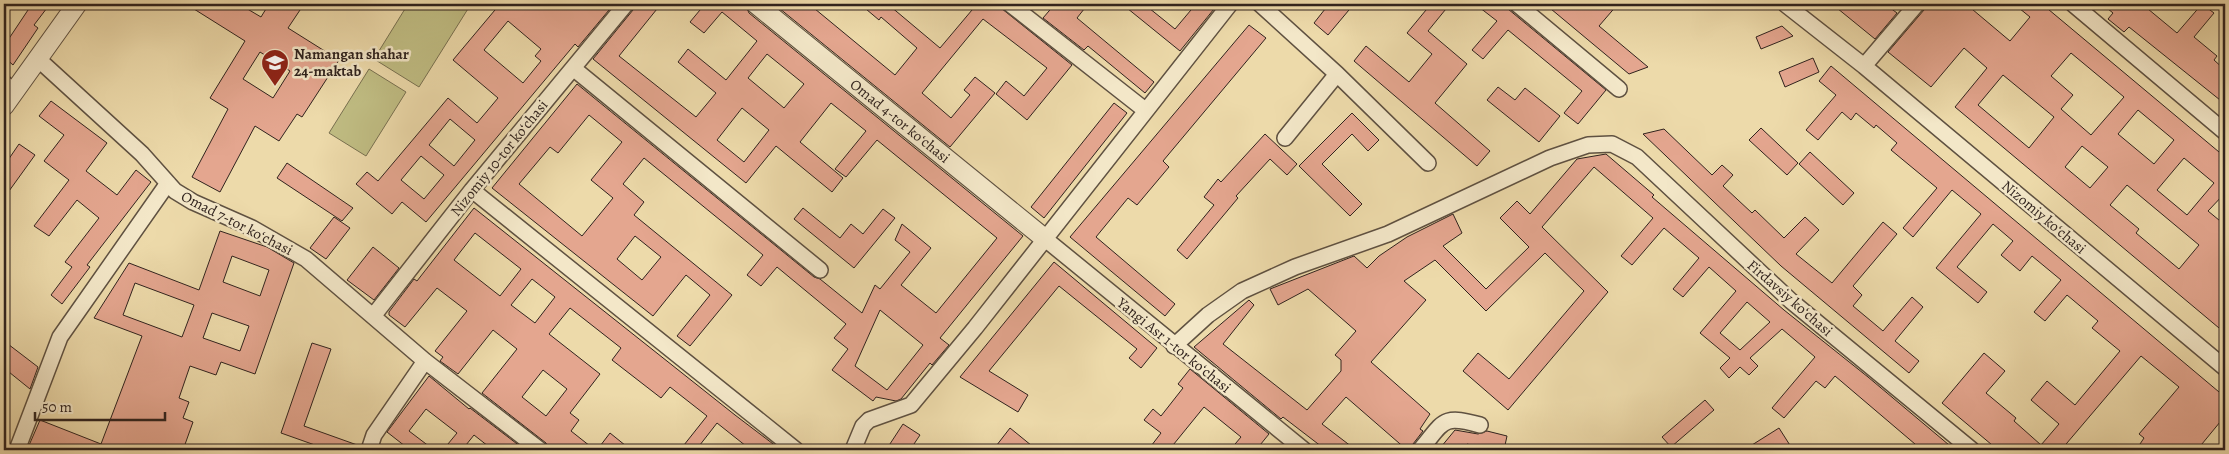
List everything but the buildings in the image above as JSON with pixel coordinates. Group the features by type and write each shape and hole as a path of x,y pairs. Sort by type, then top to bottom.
{"street":[{"path":"7,94 38,60 77,4"},
{"name":"Nizomiy 10-tor koʻchasi","path":"374,315 472,190 626,4"},
{"name":"Omad 4-tor koʻchasi","path":"756,4 1044,238"},
{"path":"1010,4 1145,110"},
{"path":"853,450 863,426 868,420 911,405 975,328 1230,4"},
{"path":"1260,4 1337,74 1428,163"},
{"path":"1517,4 1619,89"},
{"name":"Nizomiy koʻchasi","path":"1785,4 1864,66 2225,368"},
{"path":"1864,66 1917,4"},
{"path":"2073,4 2225,132"},
{"name":"Omad 7-tor koʻchasi","path":"38,60 142,154 168,183 193,202 252,228 306,259 374,315 425,361 540,450"},
{"path":"574,68 820,270"},
{"path":"1285,138 1337,74"},
{"name":"Firdavsiy koʻchasi","path":"1174,346 1208,315 1242,291 1295,267 1388,234 1550,158 1588,145 1612,144 1637,157 1791,300 1972,450"},
{"path":"17,450 60,337 168,183"},
{"path":"472,190 796,450"},
{"name":"Yangi Asr 1-tor koʻchasi","path":"1044,238 1174,346 1304,450"},
{"path":"369,450 374,435 425,361"},
{"path":"1420,450 1445,422 1456,419 1480,425"}],"shaded area":[{"path":"408,4 471,4 419,87 374,59"},
{"path":"369,69 406,92 366,156 329,133"}],"place":[{"name":"Namangan shahar 24-maktab","path":"275,87"}]}
